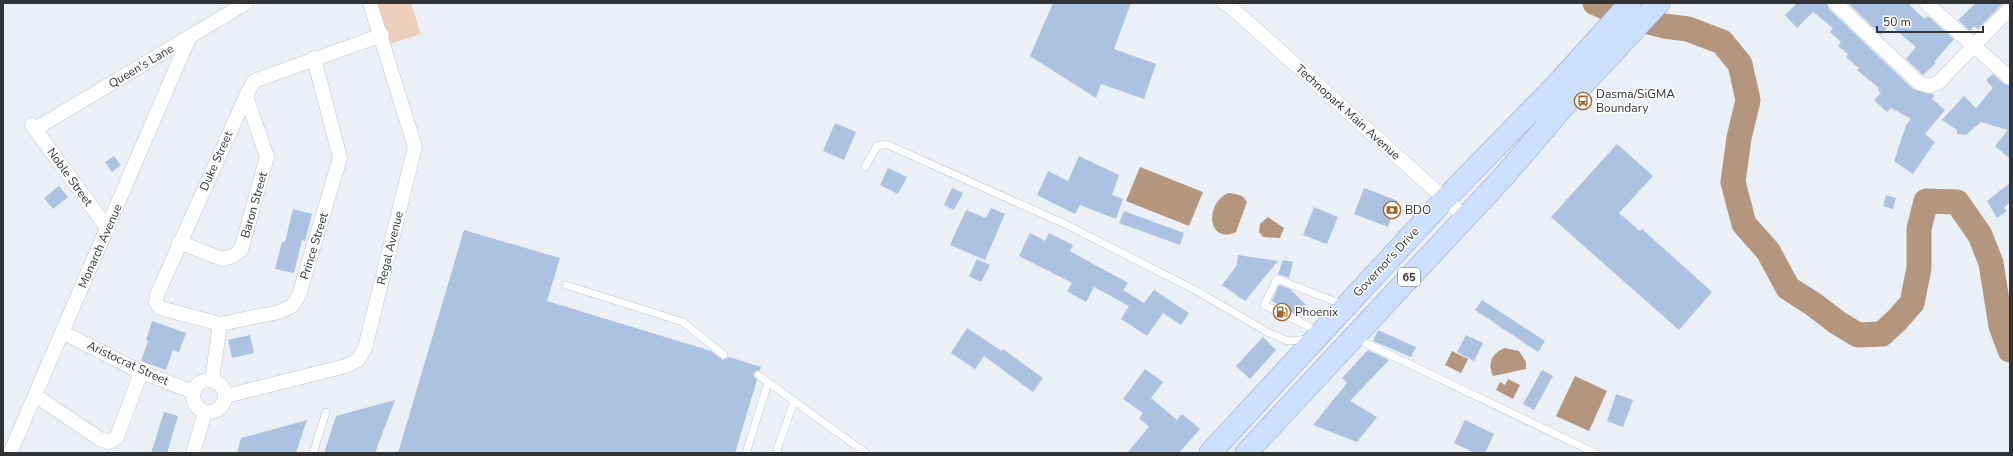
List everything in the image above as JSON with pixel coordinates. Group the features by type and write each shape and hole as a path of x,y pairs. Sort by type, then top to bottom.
{"highway":[{"name":"Governor's Drive","path":"1246,453 1526,152 1568,86 1630,3"},
{"name":"Governor's Drive","path":"1210,453 1445,199 1659,3"}],"street":[{"name":"Queen's Lane","path":"34,127 189,38 246,3"},
{"name":"Regal Avenue","path":"226,396 346,366 358,360 365,348 415,147 382,36 370,3"},
{"path":"1835,3 1919,83 1929,86 1939,82 2010,8"},
{"path":"1926,3 2010,78"},
{"name":"Technopark Main Avenue","path":"1228,4 1465,217"},
{"name":"Duke Street","path":"220,324 160,308 156,302 156,295 254,81 314,58 382,36"},
{"name":"Monarch Avenue","path":"10,453 36,396 62,332 108,229 189,38"},
{"name":"Prince Street","path":"220,324 279,312 292,306 299,295 340,158 314,58"},
{"name":"Baron Street","path":"179,242 222,259 233,256 241,250 267,157 246,96"},
{"name":"Noble Street","path":"34,127 108,229"},
{"path":"212,380 220,324"},
{"name":"Aristocrat Street","path":"62,332 141,372 194,392"},
{"path":"36,396 100,439 109,442 117,438 141,372"},
{"path":"212,380 222,386 226,396 224,402 216,411 205,412 200,410 194,402 194,392 203,382 212,380"},
{"path":"193,453 205,412"}],"lane":[{"path":"865,167 877,146 886,144 1065,224 1197,291 1269,333 1288,341 1319,335"},
{"path":"1319,335 1264,305 1277,279 1346,306"},
{"path":"566,285 683,322 724,355"},
{"path":"1354,337 1595,453"},
{"path":"758,375 866,453"},
{"path":"746,453 768,383"},
{"path":"777,453 794,401"},
{"path":"313,453 326,412"}],"shaded area":[{"path":"376,3 411,3 421,34 390,44"},
{"path":"1140,167 1203,192 1189,226 1126,201"},
{"path":"1228,193 1239,195 1247,202 1236,232 1227,235 1220,233 1215,229 1212,222 1212,214 1220,199"},
{"path":"1268,217 1284,228 1280,238 1263,237 1259,232 1260,224"},
{"path":"1505,348 1519,351 1526,362 1526,369 1493,376 1491,371 1492,359 1497,353"},
{"path":"1452,351 1468,359 1461,373 1445,365"},
{"path":"1575,376 1607,391 1589,431 1556,416"},
{"path":"1508,379 1520,385 1513,399 1496,390 1500,382 1505,385"}],"building":[{"path":"1053,3 1131,3 1114,49 1156,64 1144,99 1101,84 1096,98 1030,56"},
{"path":"1797,3 1827,3 1829,9 1913,89 1935,95 1932,99 1945,110 1925,134 1935,142 1913,174 1894,161 1906,125 1911,119 1891,108 1887,112 1874,100 1881,93 1878,90 1879,88 1857,70 1859,68 1846,57 1848,54 1838,46 1841,42 1830,32 1833,28 1813,12 1797,28 1785,15"},
{"path":"1908,3 1924,19 1928,16 1954,39 1934,62 1936,63 1923,75 1906,59 1916,47 1890,25 1881,35 1849,4"},
{"path":"1976,3 2003,3 1978,29 1974,26 1970,31 1958,20"},
{"path":"1993,74 2004,84 2010,86 2010,159 1995,146 2008,130 1981,122 1966,135 1957,134 1957,130 1942,120 1964,96 1976,108 1993,88 1986,80"},
{"path":"835,123 856,132 844,160 823,151"},
{"path":"1617,144 1653,176 1619,213 1640,231 1642,229 1712,292 1679,330 1551,217"},
{"path":"114,156 121,165 112,172 105,162"},
{"path":"1079,156 1119,175 1112,195 1123,199 1116,219 1080,205 1075,214 1037,195 1048,171 1068,181"},
{"path":"888,168 907,177 898,194 880,185"},
{"path":"2010,183 2010,202 2004,208 2007,211 1997,218 1987,201"},
{"path":"59,186 68,197 53,209 44,198"},
{"path":"952,188 963,193 954,210 944,205"},
{"path":"1364,188 1398,201 1388,227 1354,214"},
{"path":"1886,195 1896,198 1893,209 1883,206"},
{"path":"1314,207 1338,217 1327,244 1303,235"},
{"path":"991,208 1005,214 985,260 950,245 966,210 986,218"},
{"path":"293,209 312,214 305,241 302,240 294,273 275,269 282,242 285,242"},
{"path":"1124,211 1184,233 1180,245 1119,223"},
{"path":"464,230 560,258 547,301 711,351 723,360 729,357 761,367 760,370 753,374 757,380 735,453 398,453"},
{"path":"1030,233 1045,241 1049,233 1073,245 1070,251 1128,283 1123,290 1144,303 1154,290 1189,313 1181,325 1163,313 1147,336 1121,319 1129,306 1094,287 1086,302 1067,291 1072,283 1019,256"},
{"path":"1238,255 1278,261 1245,301 1222,285 1237,265"},
{"path":"977,259 990,265 981,282 969,276"},
{"path":"1283,260 1293,262 1289,278 1278,274"},
{"path":"1279,285 1290,289 1306,305 1296,315 1272,301"},
{"path":"1482,300 1545,341 1538,352 1475,310"},
{"path":"152,321 186,333 179,352 173,350 166,370 141,361 148,341 146,340"},
{"path":"967,328 1002,351 1003,349 1043,378 1033,392 984,356 975,369 951,353"},
{"path":"1378,330 1416,347 1411,357 1373,341"},
{"path":"250,335 254,353 232,358 228,340"},
{"path":"1466,335 1483,343 1474,361 1457,352"},
{"path":"1263,337 1276,350 1250,379 1236,366"},
{"path":"1368,350 1389,360 1350,401 1377,417 1357,442 1313,425 1347,383 1342,378"},
{"path":"1145,369 1163,382 1151,398 1177,420 1182,414 1200,429 1179,453 1127,453 1149,427 1139,418 1143,413 1123,399"},
{"path":"1542,370 1553,376 1534,410 1523,404"},
{"path":"1616,394 1633,400 1623,427 1607,421"},
{"path":"395,400 375,453 324,453 336,416"},
{"path":"164,412 178,416 167,453 151,453"},
{"path":"307,420 296,453 237,453 241,438"},
{"path":"1465,420 1494,434 1485,453 1475,453 1454,443"}],"waterway":[{"path":"1595,3 1629,17 1664,26 1688,29 1722,42 1740,64 1748,100 1739,138 1733,182 1744,224 1768,251 1788,288 1858,335 1882,334 1912,303 1919,268 1919,229 1926,201 1957,202 1980,235 1991,263 2001,326 2010,350"}],"place":[{"name":"Dasma/SiGMA Boundary","path":"1583,101"},
{"name":"BDO","path":"1392,210"},
{"name":"Phoenix","path":"1282,312"}]}
